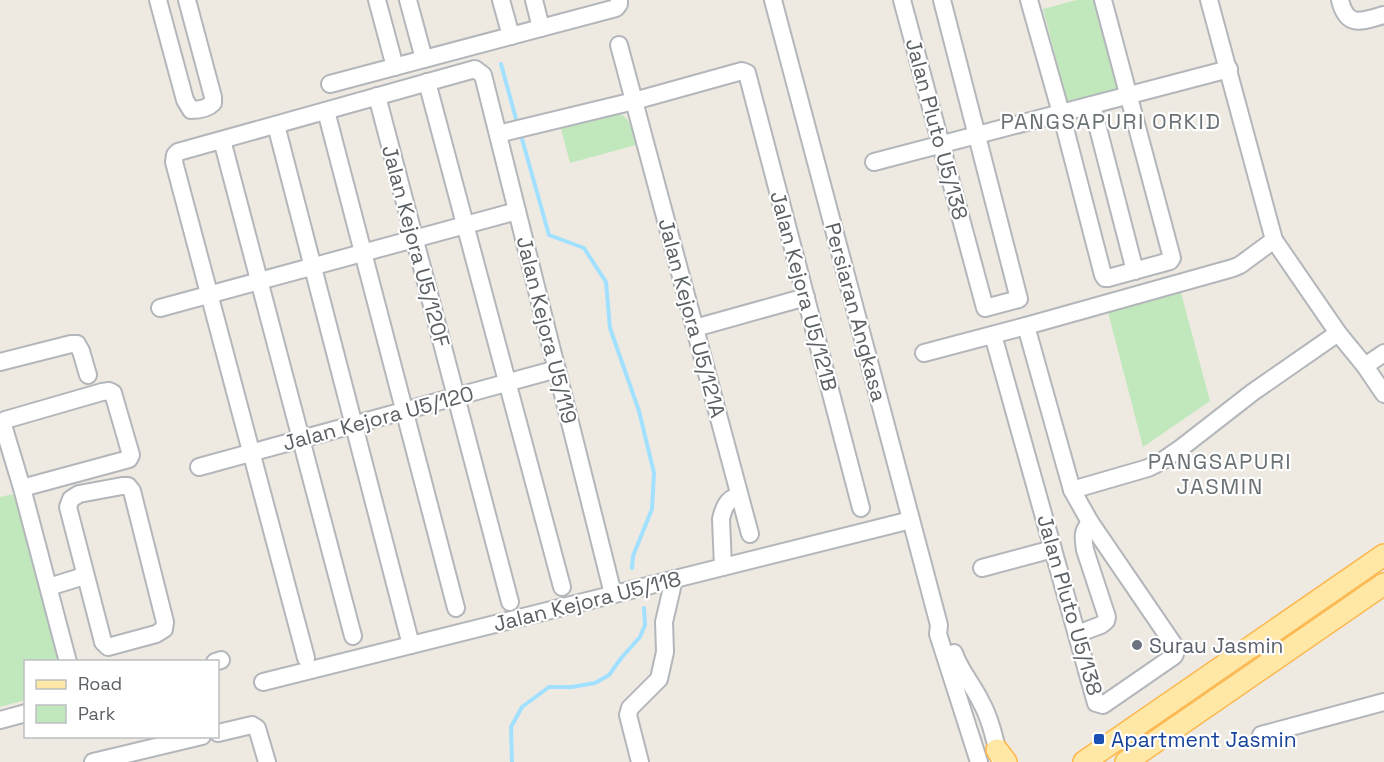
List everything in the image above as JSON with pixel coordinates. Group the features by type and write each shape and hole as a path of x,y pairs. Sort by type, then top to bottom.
{"main road":[{"path":"1084,762 1384,555"},
{"path":"1126,762 1384,584"}],"street":[{"path":"158,0 185,100 191,110 200,110 210,106 213,103 213,97 187,0"},
{"path":"377,0 395,67"},
{"path":"408,0 424,59"},
{"path":"501,0 511,36"},
{"path":"534,0 541,28"},
{"path":"330,84 616,8 619,0"},
{"name":"Persiaran Angkasa","path":"774,0 939,624 938,634 978,762"},
{"name":"Jalan Pluto U5/138","path":"902,0 985,308 1019,299 942,0"},
{"path":"1029,0 1103,275 1108,278 1170,261 1172,258 1103,0"},
{"path":"1209,0 1274,240 1338,333 1384,394"},
{"path":"1340,0 1345,14 1349,20 1354,22 1384,15"},
{"name":"Jalan Kejora U5/121A","path":"619,45 750,534"},
{"name":"Jalan Kejora U5/119","path":"427,82 475,69 483,75 613,594"},
{"path":"874,162 1229,69"},
{"name":"Jalan Kejora U5/121B","path":"634,101 742,71 747,73 861,508"},
{"path":"306,658 174,162 175,155 178,152 427,82 562,587"},
{"name":"Jalan Kejora U5/120F","path":"377,96 510,602"},
{"path":"498,134 634,101"},
{"path":"1092,105 1136,271"},
{"path":"326,111 456,608"},
{"path":"276,125 411,645"},
{"path":"222,140 352,636"},
{"path":"160,308 517,211"},
{"path":"924,353 1240,266 1274,240"},
{"path":"695,328 806,297"},
{"name":"Jalan Pluto U5/138","path":"993,335 1096,703 1103,705 1174,656 1176,651 1090,522 1072,490 1026,326"},
{"name":"Jalan Pluto U5/138","path":"1072,490 1148,468 1162,461 1253,392 1338,333"},
{"path":"0,362 72,344 81,351 88,375"},
{"path":"1365,366 1383,356"},
{"name":"Jalan Kejora U5/120","path":"199,467 556,369"},
{"path":"22,488 129,459 131,455 112,393 102,392 5,420 3,425 68,660"},
{"path":"128,486 135,502 165,622 164,629 156,634 108,647 103,642 84,576 68,507 71,499 80,494 128,486"},
{"path":"723,567 721,519 729,500 739,495"},
{"name":"Jalan Kejora U5/118","path":"263,682 911,520"},
{"path":"1077,634 1101,625 1107,618 1083,539 1083,531 1090,522"},
{"path":"982,567 1053,549"},
{"path":"49,586 84,576"},
{"path":"640,762 628,715 630,708 659,679 665,652 664,622 674,579"},
{"name":"Persiaran Angkasa","path":"939,624 947,630 957,663 981,701 1001,758"},
{"path":"1261,735 1384,702"},
{"path":"0,720 24,714"},
{"path":"219,733 252,725 257,728 267,762"},
{"path":"93,762 194,738"}],"green space":[{"path":"1077,0 1094,0 1119,94 1069,107 1043,9"},
{"path":"617,113 628,121 636,145 570,163 561,129"},
{"path":"1181,293 1210,401 1143,447 1108,312"},
{"path":"18,493 63,660 24,660 24,700 0,707 0,497"}],"waterway":[{"path":"501,64 516,119"},
{"path":"522,139 549,235 584,248 606,282 610,328 639,411 654,473 652,509 633,556 632,568"},
{"path":"512,762 511,727 522,707 549,687 572,687 595,683 609,675 640,637 645,625 644,608"}],"place":[{"name":"Surau Jasmin","path":"1137,645"},
{"name":"Apartment Jasmin","path":"1099,739"}],"district":[{"name":"PANGSAPURI ORKID","path":"1111,121"},
{"name":"PANGSAPURI JASMIN","path":"1220,474"}]}
